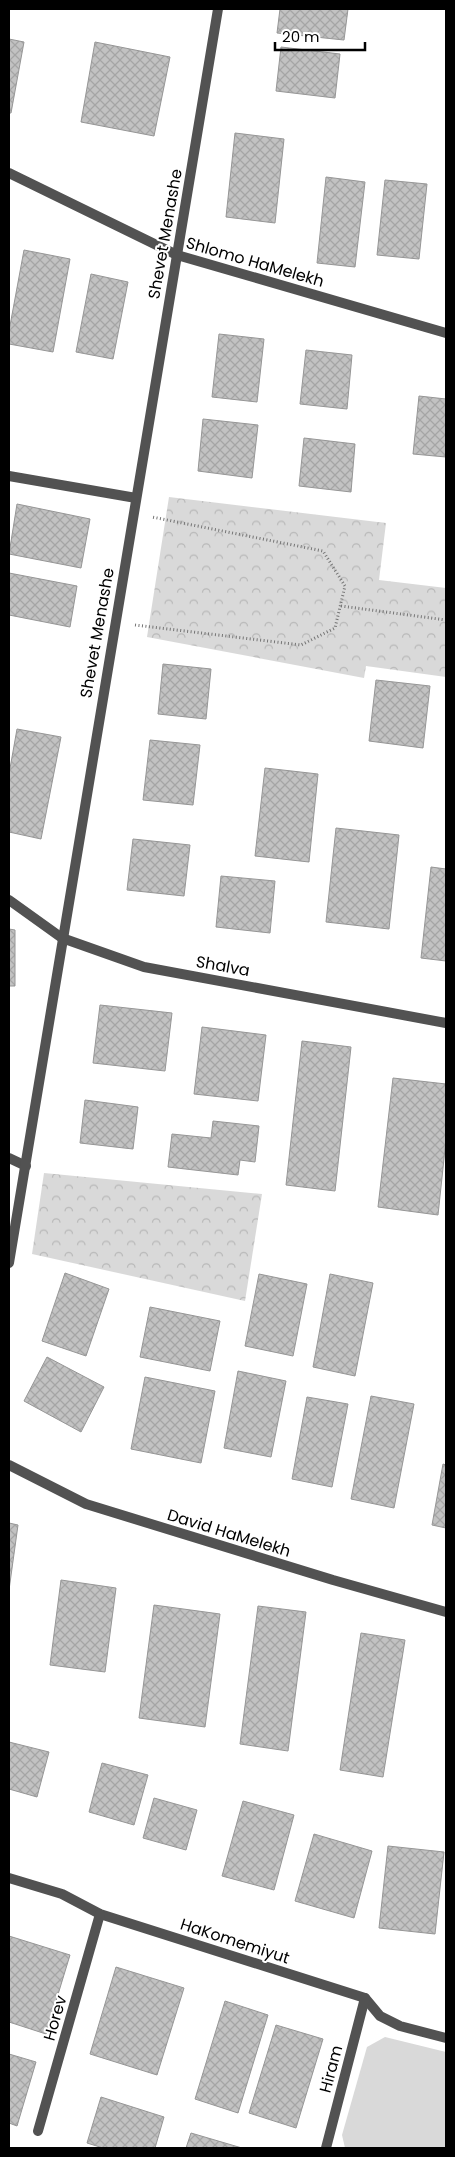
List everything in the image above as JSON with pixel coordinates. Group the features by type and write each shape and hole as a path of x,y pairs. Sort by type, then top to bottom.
{"street":[{"name":"Shevet Menashe","path":"9,1263 114,622 218,9"},
{"name":"Shlomo HaMelekh","path":"9,173 176,255 446,333"},
{"path":"9,476 136,498"},
{"name":"Shalva","path":"9,900 62,938 144,968 446,1023"},
{"path":"9,1158 26,1166"},
{"name":"David HaMelekh","path":"9,1465 86,1504 333,1580 446,1612"},
{"name":"HaKomemiyut","path":"9,1878 62,1894 100,1914 365,1998"},
{"name":"Horev","path":"38,2131 100,1914"},
{"path":"365,1998 380,2016 400,2026 446,2038"},
{"name":"Hiram","path":"326,2148 365,1998"}],"path":[{"path":"114,622 301,645 335,628 345,586 323,551 133,514"},
{"path":"340,606 446,620"}],"green space":[{"path":"169,497 386,523 379,580 446,588 446,677 366,666 364,678 147,637"},
{"path":"44,1173 262,1194 245,1301 32,1254"},
{"path":"385,2037 446,2052 446,2148 345,2148 342,2135 367,2047"}],"building":[{"path":"280,9 348,9 344,40 277,33"},
{"path":"9,39 24,42 11,113 9,113"},
{"path":"95,42 170,57 154,136 81,122"},
{"path":"281,47 340,54 335,98 276,91"},
{"path":"235,133 284,139 275,223 226,217"},
{"path":"326,177 365,182 355,267 317,263"},
{"path":"385,180 427,184 419,259 377,255"},
{"path":"24,250 70,259 53,352 9,344 9,331"},
{"path":"91,274 128,282 113,359 76,352"},
{"path":"219,334 264,339 257,402 212,397"},
{"path":"306,350 352,355 347,409 300,404"},
{"path":"419,396 446,399 446,457 413,454"},
{"path":"203,419 258,425 252,478 198,471"},
{"path":"304,438 355,444 351,492 299,486"},
{"path":"17,504 90,519 81,568 9,554"},
{"path":"9,573 77,586 70,627 9,615"},
{"path":"163,664 211,669 206,719 158,714"},
{"path":"376,680 430,686 423,748 369,741"},
{"path":"17,729 61,737 41,839 9,832 9,774"},
{"path":"150,740 200,745 193,805 143,800"},
{"path":"265,768 318,774 309,862 255,856"},
{"path":"336,828 399,835 389,929 326,922"},
{"path":"133,839 190,845 184,896 127,890"},
{"path":"431,867 446,869 446,961 421,958"},
{"path":"221,876 275,881 270,933 216,927"},
{"path":"9,929 15,930 15,986 9,986"},
{"path":"100,1005 172,1013 165,1071 93,1063"},
{"path":"202,1027 266,1035 258,1101 194,1094"},
{"path":"302,1041 351,1047 335,1191 286,1185"},
{"path":"393,1078 446,1084 446,1140 438,1215 378,1207"},
{"path":"85,1100 138,1107 133,1149 80,1143"},
{"path":"213,1121 259,1126 255,1162 240,1160 238,1175 168,1167 172,1134 211,1138"},
{"path":"65,1273 109,1289 86,1356 42,1341"},
{"path":"259,1274 307,1284 293,1356 245,1346"},
{"path":"330,1274 373,1283 355,1376 313,1367"},
{"path":"150,1307 220,1321 210,1371 140,1357"},
{"path":"47,1357 104,1387 81,1432 24,1401"},
{"path":"238,1371 286,1381 271,1457 224,1448"},
{"path":"145,1377 215,1391 201,1463 131,1449"},
{"path":"371,1396 414,1404 394,1508 351,1499"},
{"path":"307,1397 348,1404 332,1487 292,1479"},
{"path":"443,1464 446,1465 446,1528 432,1525"},
{"path":"9,1523 18,1525 9,1590"},
{"path":"61,1580 116,1588 105,1672 50,1665"},
{"path":"154,1605 220,1614 205,1727 139,1718"},
{"path":"258,1606 306,1612 288,1751 240,1744"},
{"path":"361,1633 405,1640 383,1777 340,1770"},
{"path":"9,1742 49,1752 37,1797 9,1789"},
{"path":"102,1763 148,1775 134,1825 89,1812"},
{"path":"154,1798 197,1810 186,1850 143,1838"},
{"path":"243,1801 294,1815 274,1890 222,1876"},
{"path":"314,1834 372,1851 354,1918 295,1901"},
{"path":"388,1846 444,1852 435,1934 379,1928"},
{"path":"9,1936 70,1955 46,2034 9,2022"},
{"path":"116,1967 184,1988 157,2075 90,2054"},
{"path":"225,2001 268,2015 238,2113 195,2099"},
{"path":"276,2025 323,2039 296,2128 249,2113"},
{"path":"9,2054 36,2062 17,2126 9,2123"},
{"path":"101,2097 164,2117 155,2148 103,2148 87,2143"},
{"path":"191,2133 242,2148 186,2148"}]}
